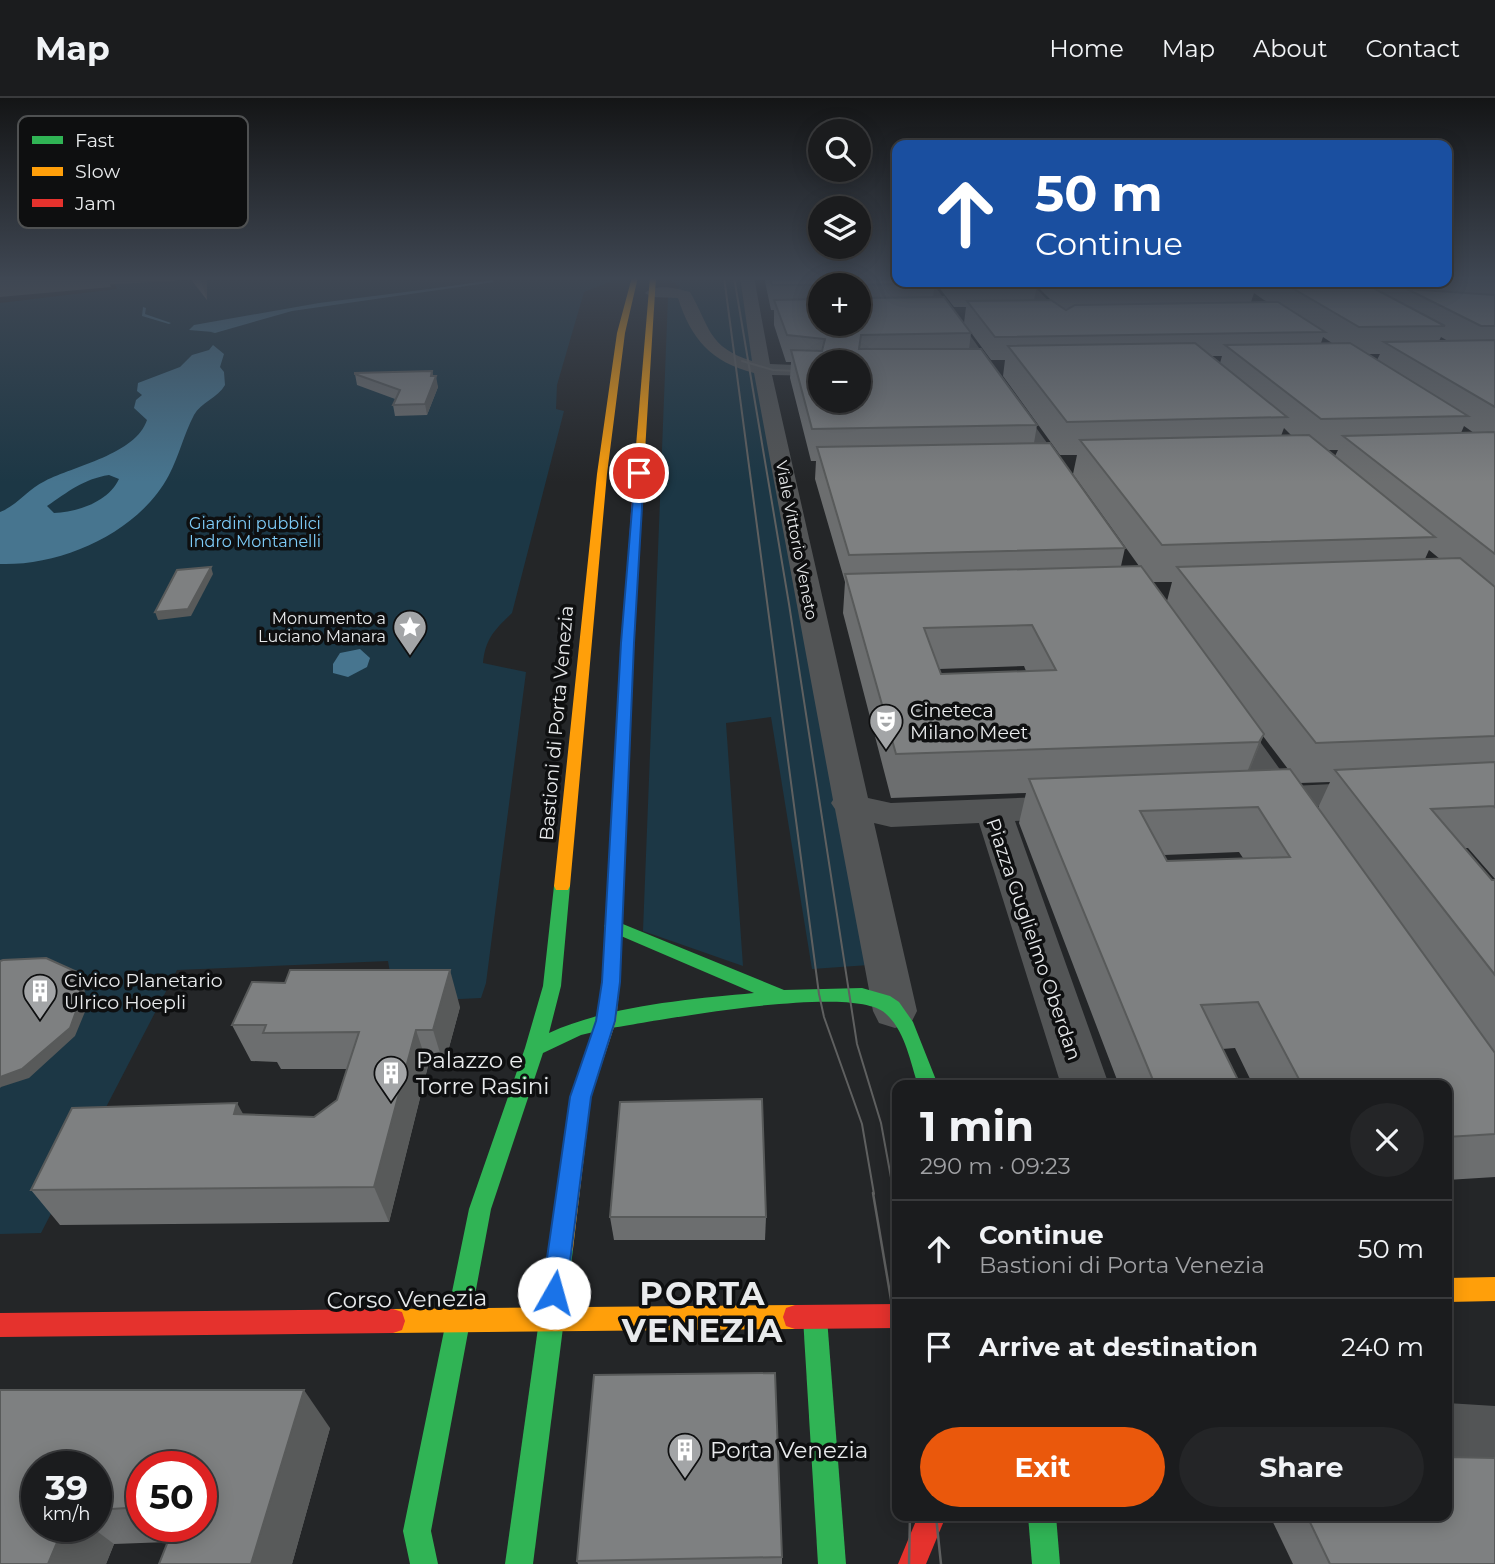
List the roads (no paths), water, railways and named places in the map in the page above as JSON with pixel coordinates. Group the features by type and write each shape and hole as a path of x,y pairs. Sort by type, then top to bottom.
{"main road":[{"name":"Bastioni di Porta Venezia","path":"535,1048 552,986 584,641 619,345"},
{"path":"519,1564 581,1097 606,1021 614,926 627,643 648,345"},
{"path":"614,926 785,998"},
{"path":"407,1564 417,1531 480,1209 535,1048 576,1029 606,1021 785,998 861,995 878,999 895,1011 926,1080"},
{"path":"1452,1290 1495,1289"},
{"path":"832,1564 815,1318 892,1316"},
{"name":"Corso Venezia","path":"0,1325 815,1318"},
{"path":"912,1564 930,1521"},
{"path":"1042,1521 1046,1564"},
{"path":"417,1531 424,1564"}],"street":[{"path":"709,345 726,356 764,372 808,371"},
{"name":"Viale Vittorio Veneto","path":"760,345 764,372 793,471 822,603 849,803"},
{"path":"969,345 1079,505"},
{"path":"1083,345 1089,352"},
{"path":"1026,467 1080,466"},
{"path":"1210,693 1315,844"},
{"path":"1235,800 1412,792"},
{"path":"849,803 895,1011"},
{"name":"Piazza Guglielmo Oberdan","path":"849,803 864,810 891,815 993,811 1083,1080"},
{"path":"993,811 1100,806"},
{"path":"1452,1434 1495,1437"}],"tram line":[{"path":"733,345 819,994 824,1017 862,1124 874,1194"},
{"path":"746,345 748,363"},
{"path":"742,361 748,363"},
{"path":"748,363 773,370 808,371"},
{"path":"748,363 857,1044 881,1123 892,1183"},
{"path":"873,1193 892,1305"},
{"path":"909,1564 910,1521"},
{"path":"937,1521 941,1564"}],"place":[{"name":"Monumento a Luciano Manara","path":"410,657"},
{"name":"Cineteca Milano Meet","path":"886,751"},
{"name":"Civico Planetario Ulrico Hoepli","path":"40,1021"},
{"name":"Palazzo e Torre Rasini","path":"391,1103"},
{"name":"Porta Venezia","path":"685,1480"}],"district":[{"name":"PORTA VENEZIA","path":"703,1312"}],"park label":[{"name":"Giardini pubblici Indro Montanelli","path":"255,532"}]}
